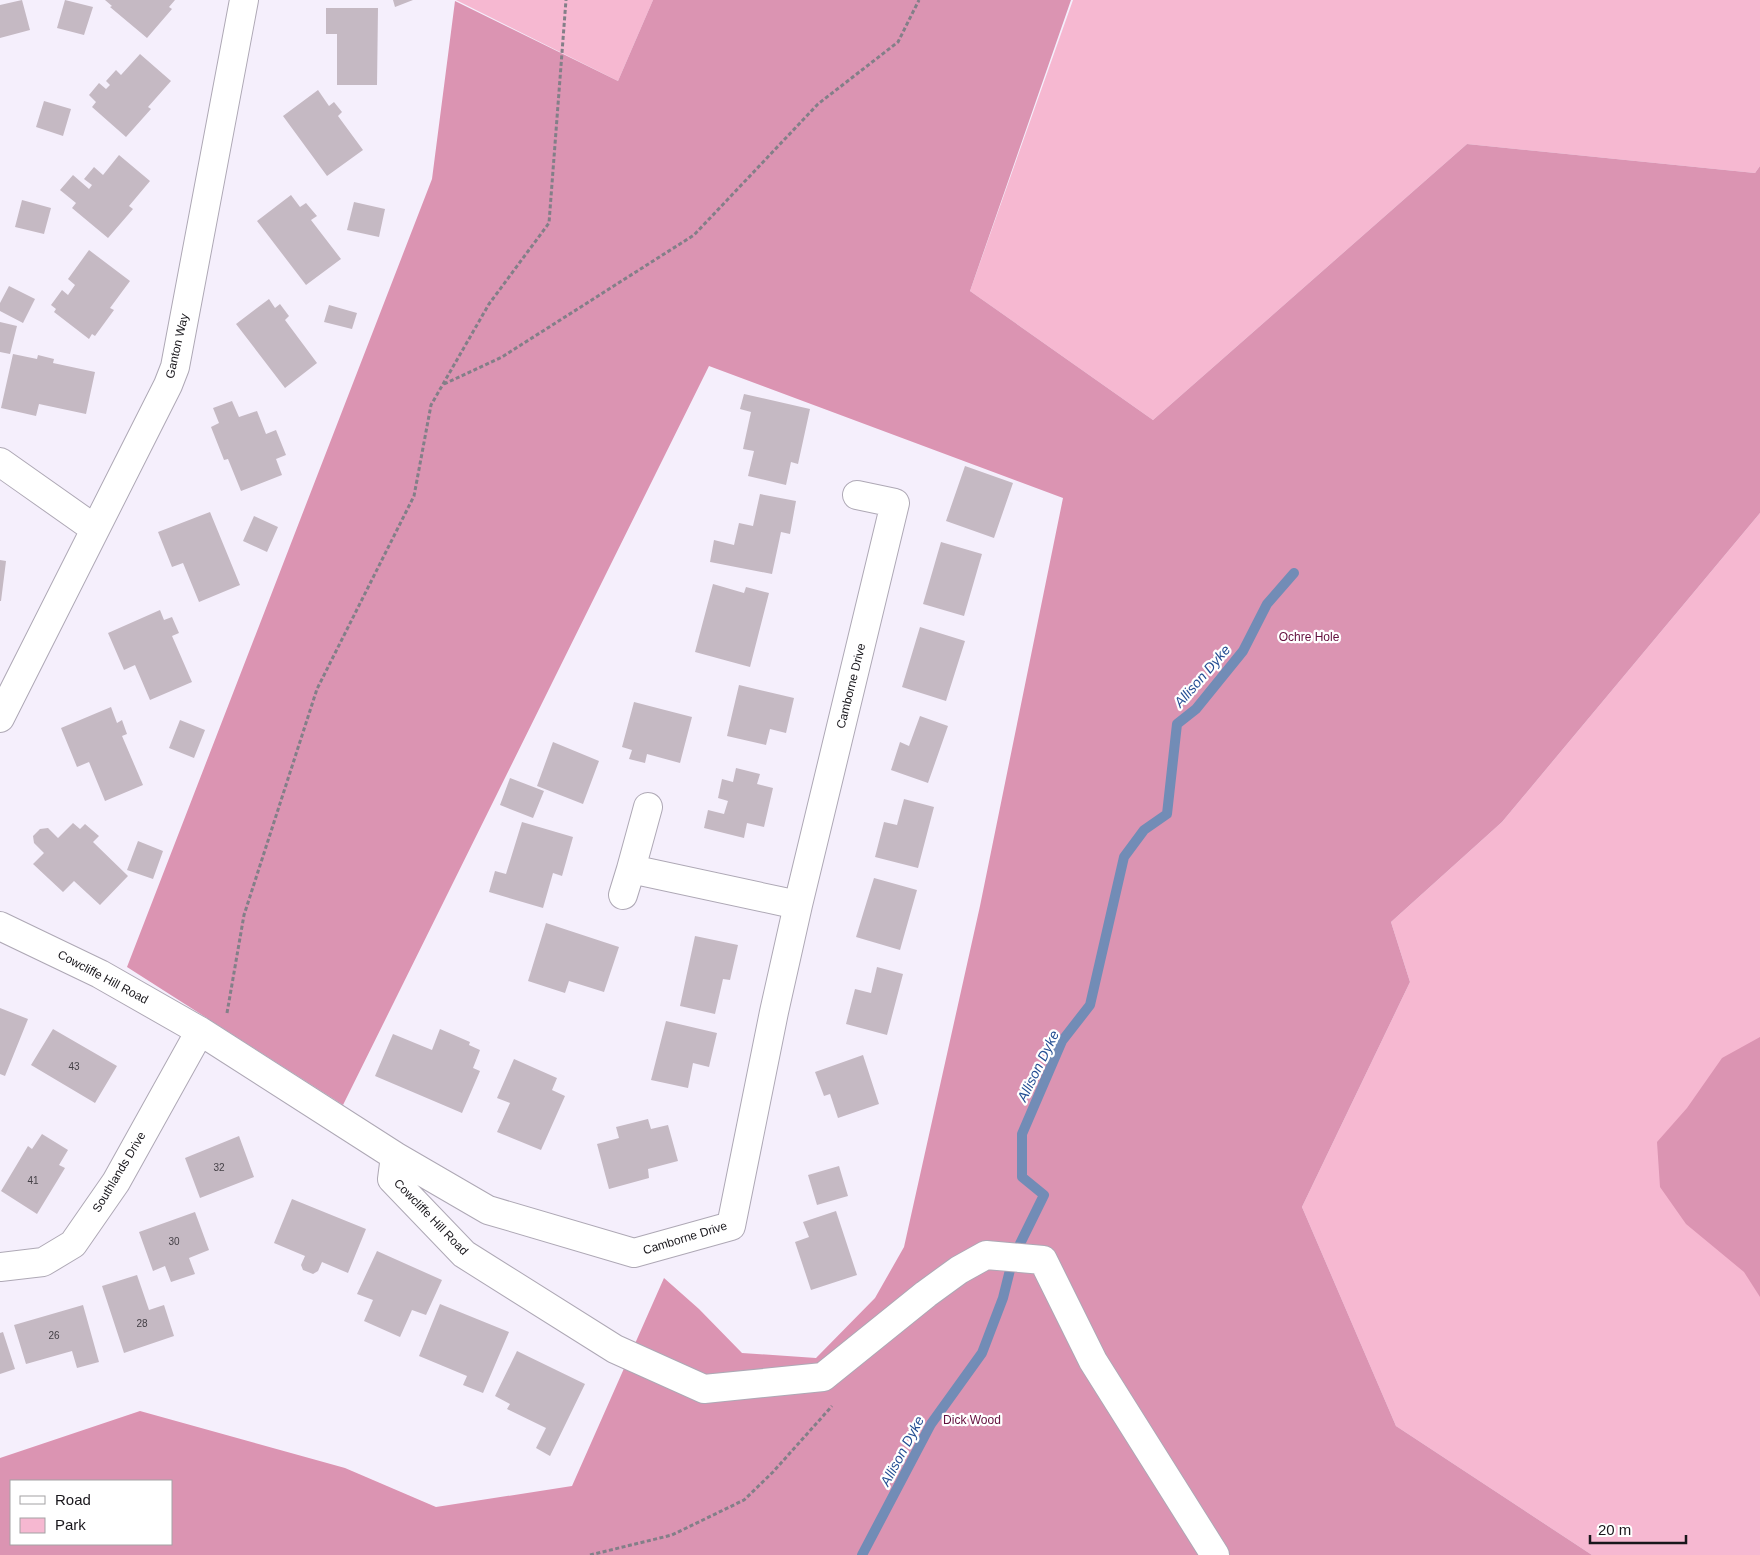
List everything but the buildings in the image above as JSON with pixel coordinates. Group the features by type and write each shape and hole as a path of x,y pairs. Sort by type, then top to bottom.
{"street":[{"name":"Ganton Way","path":"0,718 168,385 175,367 244,0"},
{"path":"0,462 95,529"},
{"name":"Camborne Drive","path":"395,1156 488,1210 634,1254 731,1226 774,1012 798,906 895,503 857,495"},
{"path":"623,895 648,807"},
{"path":"631,869 798,906"},
{"name":"Cowcliffe Hill Road","path":"0,926 100,974 200,1031 395,1156 392,1179 464,1254 615,1350 704,1389 823,1377 926,1294 959,1270 986,1255 1043,1260 1093,1361 1215,1555"},
{"name":"Southlands Drive","path":"0,1267 44,1262 73,1244 116,1182 200,1031"}],"path":[{"path":"226,1017 244,915 317,689 414,496 432,405 488,304 549,223 566,0"},
{"path":"443,385 502,357 694,235 818,104 898,42 919,0"},
{"path":"590,1555 672,1536 744,1500 773,1472 836,1402"}],"green space":[{"path":"456,0 653,0 618,81"},
{"path":"653,0 1071,0 970,291 1153,420 1467,144 1755,173 1760,166 1760,513 1502,822 1391,922 1410,982 1302,1207 1396,1426 1592,1555 0,1555 0,1458 140,1411 345,1468 436,1507 572,1486 664,1278 699,1309 742,1353 816,1358 875,1298 904,1247 980,906 1063,498 709,366 343,1105 127,967 432,179 455,1 618,81"},
{"path":"1073,0 1760,0 1760,166 1755,173 1467,144 1153,420 970,291"},
{"path":"1760,513 1760,1555 1592,1555 1396,1426 1302,1207 1410,982 1391,922 1502,822"},
{"path":"1760,1037 1760,1297 1744,1272 1686,1224 1660,1187 1657,1142 1687,1108 1722,1058"}],"waterway":[{"name":"Allison Dyke","path":"862,1555 931,1424 982,1353 1003,1298 1013,1258 1044,1195 1022,1177 1022,1134 1062,1041 1090,1005 1124,857 1144,830 1167,814 1177,724 1196,709 1243,651 1267,604 1294,573"}],"park label":[{"name":"Ochre Hole","path":"1309,637"},
{"name":"Dick Wood","path":"972,1420"}]}
